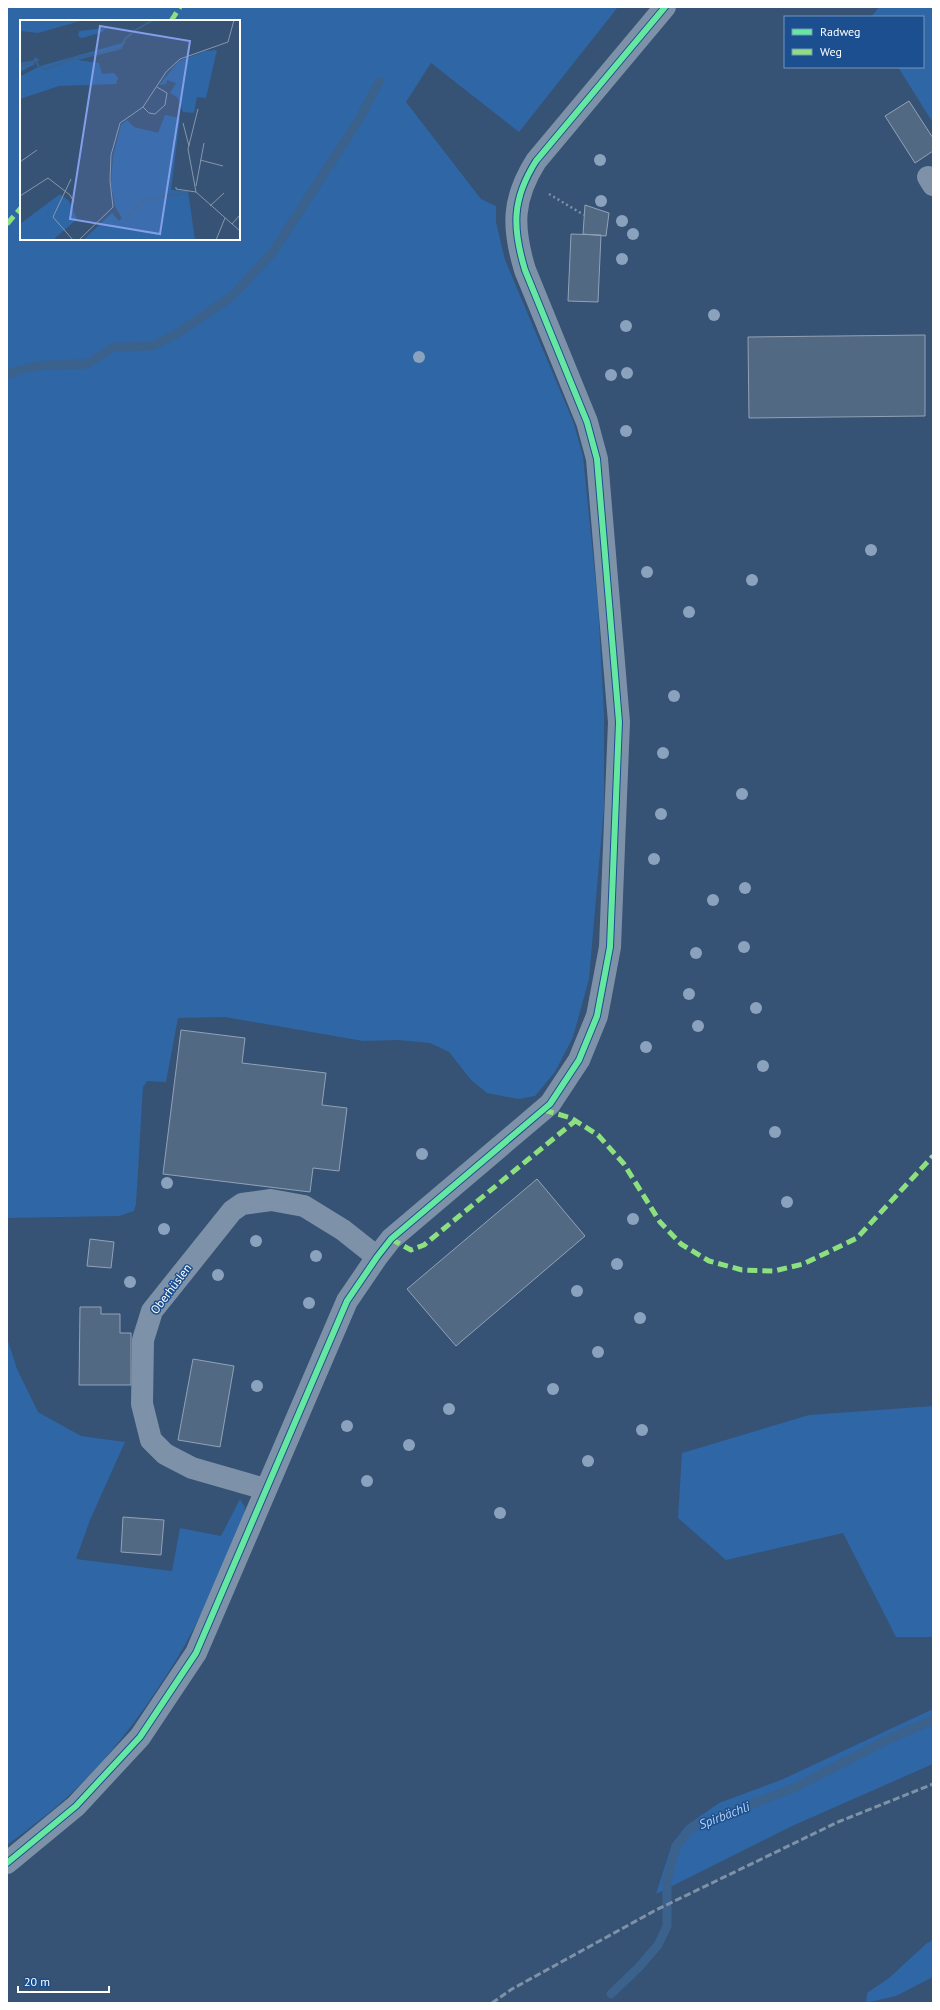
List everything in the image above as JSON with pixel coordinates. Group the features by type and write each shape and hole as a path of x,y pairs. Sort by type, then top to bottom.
{"street":[{"path":"7,1863 76,1806 140,1737 196,1653 265,1489 347,1302 377,1257 391,1240 550,1104 579,1060 597,1016 610,947 619,722 596,459 587,422 525,270 520,253 516,217 518,198 524,180 536,161 665,7"},
{"name":"Oberhüslen","path":"265,1489 192,1468 165,1454 152,1440 142,1404 143,1340 152,1312 232,1211 242,1204 271,1200 304,1206 343,1230 377,1257"}],"path":[{"path":"524,180 584,215"}],"shaded area":[{"path":"7,7 618,7 519,132 431,63 406,102 481,199 496,206 496,222 505,260 573,421 583,456 598,605 604,714 604,807 589,979 573,1037 555,1072 535,1096 518,1099 487,1093 471,1080 449,1052 430,1043 398,1040 363,1041 225,1017 178,1018 166,1082 147,1081 143,1087 136,1204 134,1211 119,1216 7,1218"},
{"path":"879,7 933,7 933,123 899,68 924,68 924,16 872,16"},
{"path":"7,1338 17,1369 38,1412 81,1436 125,1442 90,1520 76,1559 172,1571 180,1528 221,1536 240,1499 245,1507 244,1515 213,1589 186,1643 144,1709 108,1755 82,1783 46,1816 7,1845"},
{"path":"933,1406 933,1637 896,1637 843,1533 726,1560 678,1518 682,1453 809,1415"},
{"path":"933,1709 933,1764 792,1826 656,1894 672,1844 686,1826 719,1803 781,1780"},
{"path":"933,1940 933,1977 896,1996 866,2003 867,1993 889,1978 927,1943"}],"building":[{"path":"909,101 933,138 933,151 915,163 885,116"},
{"path":"585,205 609,213 606,236 583,234"},
{"path":"571,234 601,235 598,302 568,301"},
{"path":"925,335 925,416 749,418 748,337"},
{"path":"181,1030 245,1038 242,1063 326,1073 322,1105 347,1108 339,1171 313,1168 310,1192 163,1174"},
{"path":"537,1179 585,1236 456,1346 407,1289"},
{"path":"90,1239 114,1242 111,1268 87,1266"},
{"path":"80,1307 101,1307 101,1314 120,1314 120,1333 131,1333 131,1385 79,1385"},
{"path":"193,1359 234,1366 220,1447 178,1440"},
{"path":"123,1517 164,1520 161,1555 121,1552"}],"waterway":[{"path":"7,374 31,367 87,364 114,347 153,346 178,333 231,297 273,252 360,118 379,82"},
{"name":"Spirbächli","path":"611,1994 639,1967 658,1945 667,1926 667,1881 676,1846 692,1827 796,1787 889,1739 933,1720"}],"railway":[{"path":"492,2003 512,1989 656,1910 838,1822 933,1784"}],"marked path":[{"path":"172,20 180,7"},
{"path":"7,224 20,209"},
{"path":"544,1110 571,1118 598,1135 624,1164 660,1222 681,1244 709,1261 742,1270 774,1271 803,1264 857,1238 933,1156"},
{"path":"391,1239 411,1250 424,1245 575,1121"}],"cycle path":[{"path":"7,1863 76,1806 140,1737 196,1653 347,1301 377,1257 391,1239 550,1104 579,1060 597,1016 610,947 619,722 597,459 587,422 525,270 516,227 522,188 536,161 665,7"}]}
